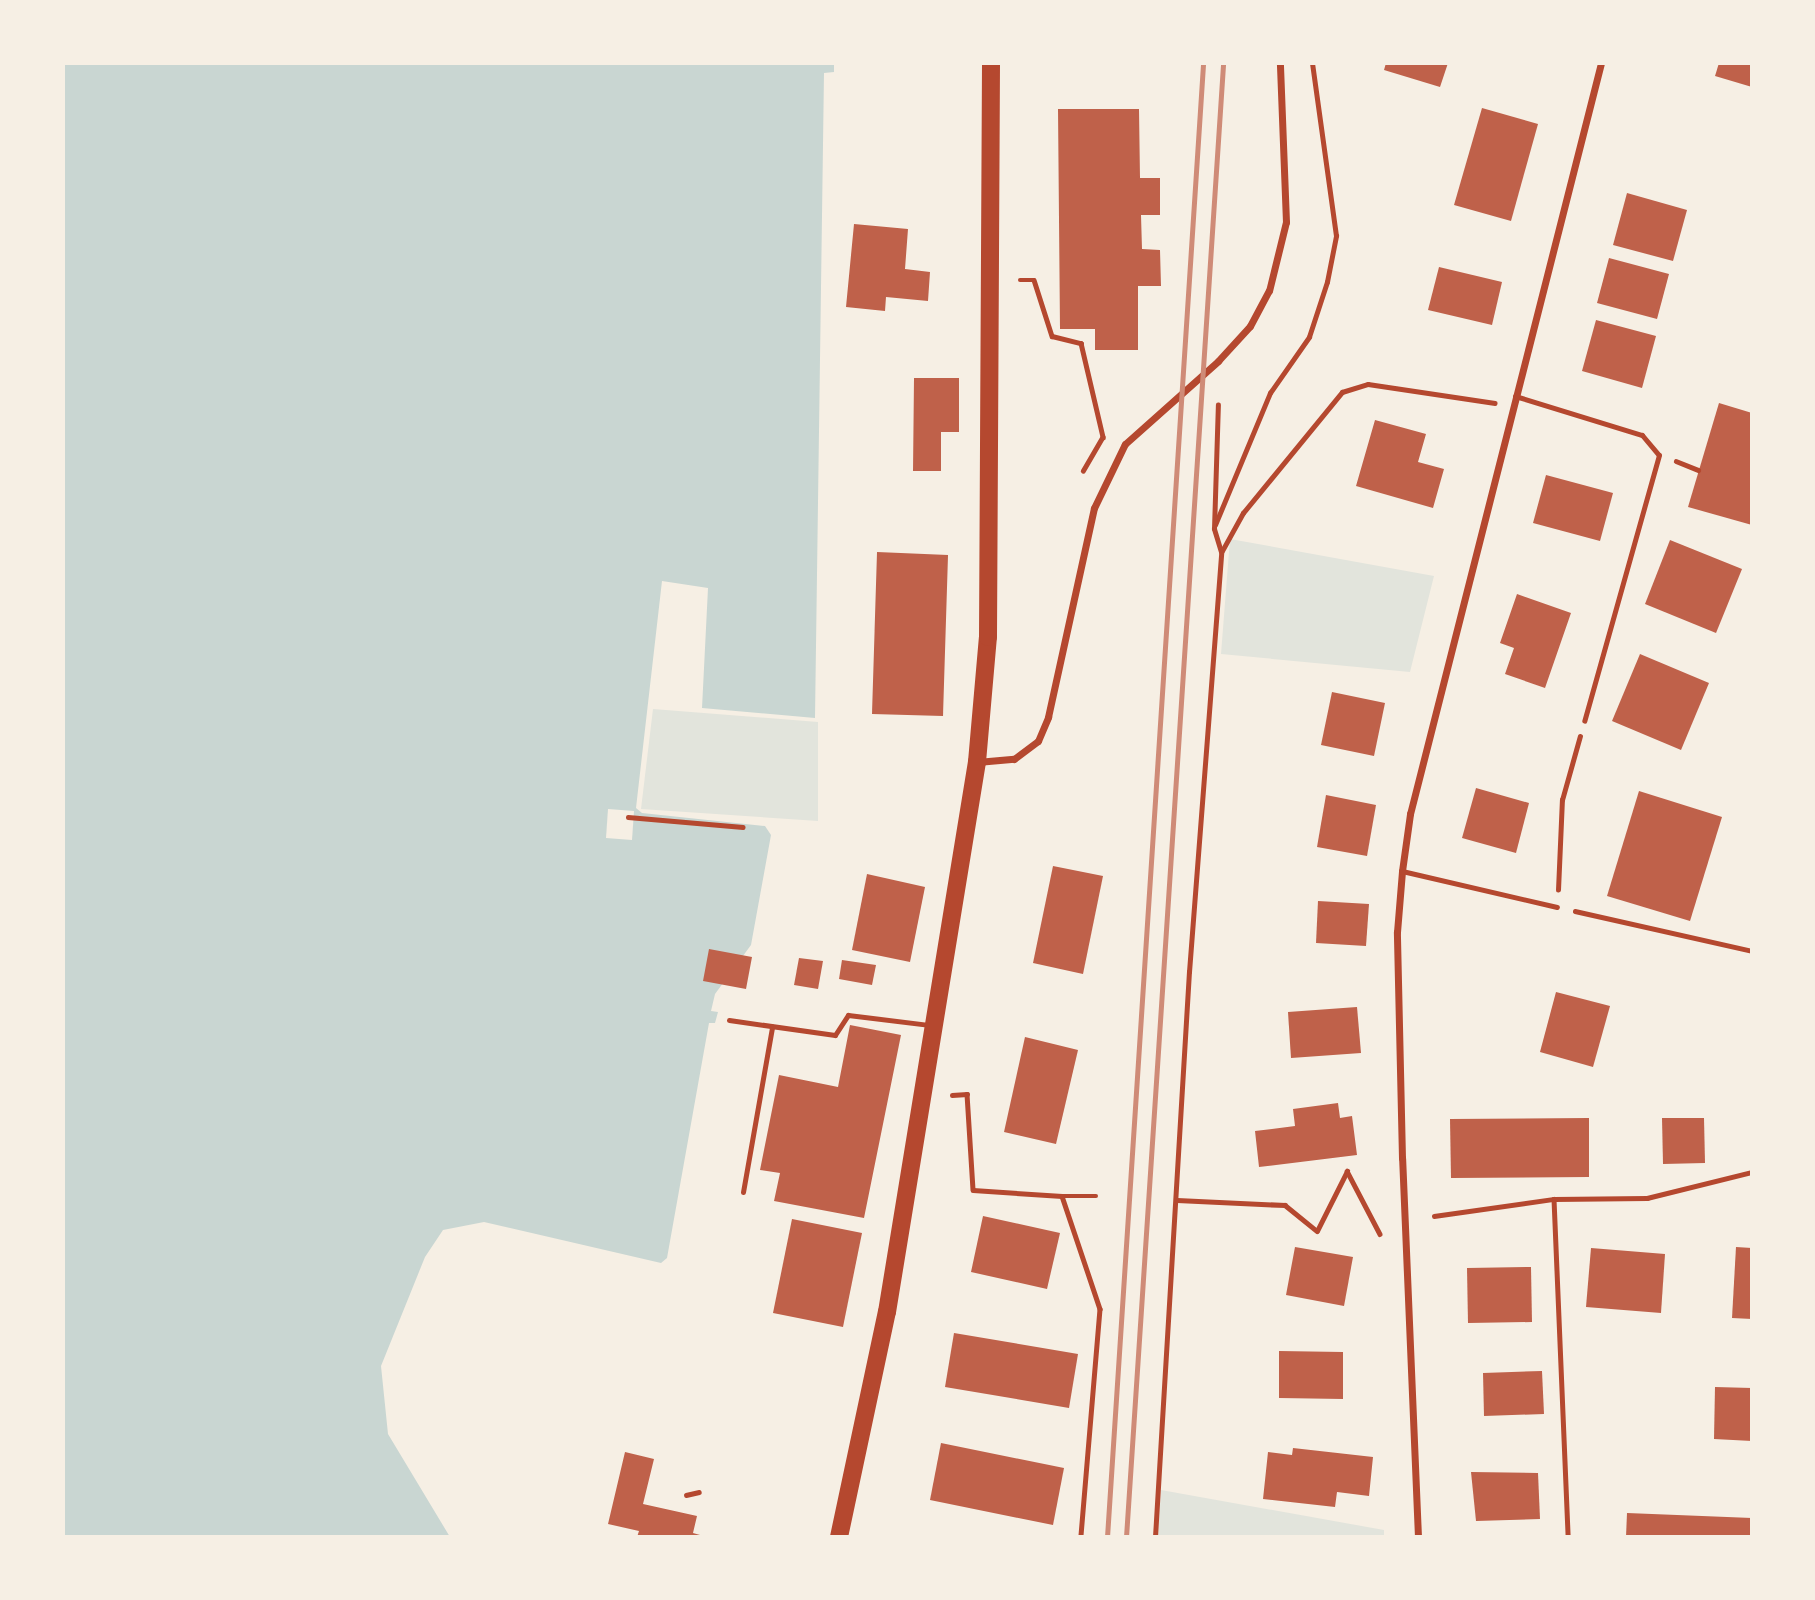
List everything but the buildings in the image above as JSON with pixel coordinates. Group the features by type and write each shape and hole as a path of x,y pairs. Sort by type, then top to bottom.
{"main road":[{"path":"839,1537 887,1312 977,762 988,638 991,63"}],"street":[{"path":"977,762 1014,759 1038,741 1048,717 1094,508 1125,444 1218,361 1250,326 1269,290 1286,222 1280,63"},
{"path":"1418,1537 1402,1144 1398,932 1402,871 1410,814 1601,63"}],"lane":[{"path":"1515,396 1642,435 1659,455 1584,721"},
{"path":"1402,871 1557,907"},
{"path":"729,1020 835,1035 848,1015 933,1025"},
{"path":"743,1192 772,1027"}],"path":[{"path":"1213,529 1270,393 1308,337 1327,282 1336,236 1312,63"},
{"path":"1020,280 1034,279 1052,336 1081,343 1103,437 1083,471"},
{"path":"1221,552 1243,513 1342,392 1368,384 1499,403"},
{"path":"1155,1537 1221,552 1213,529 1218,405"},
{"path":"1584,721 1562,800 1557,907 1752,951"},
{"path":"628,817 743,827"},
{"path":"952,1095 967,1094 972,1190 1096,1196"},
{"path":"1177,1200 1285,1205 1317,1231 1348,1171 1380,1234"},
{"path":"1434,1216 1554,1199 1647,1198 1752,1172"},
{"path":"1062,1196 1100,1309 1081,1537"},
{"path":"1554,1199 1568,1537"},
{"path":"686,1495 699,1492"}],"shaded area":[{"path":"63,63 834,63 834,72 824,73 815,718 702,708 708,588 662,581 636,808 642,813 765,826 771,835 751,945 715,994 711,1011 718,1012 715,1023 709,1023 667,1258 661,1263 484,1222 443,1230 425,1257 381,1366 388,1434 450,1537 63,1537"},
{"path":"1230,539 1434,576 1410,672 1221,654"},
{"path":"653,709 818,722 818,821 641,809"},
{"path":"1161,1490 1384,1530 1384,1537 1158,1537"}],"pier":[{"path":"608,809 634,811 632,840 606,838"}],"railway":[{"path":"1107,1537 1203,63"},
{"path":"1126,1537 1223,63"}]}
